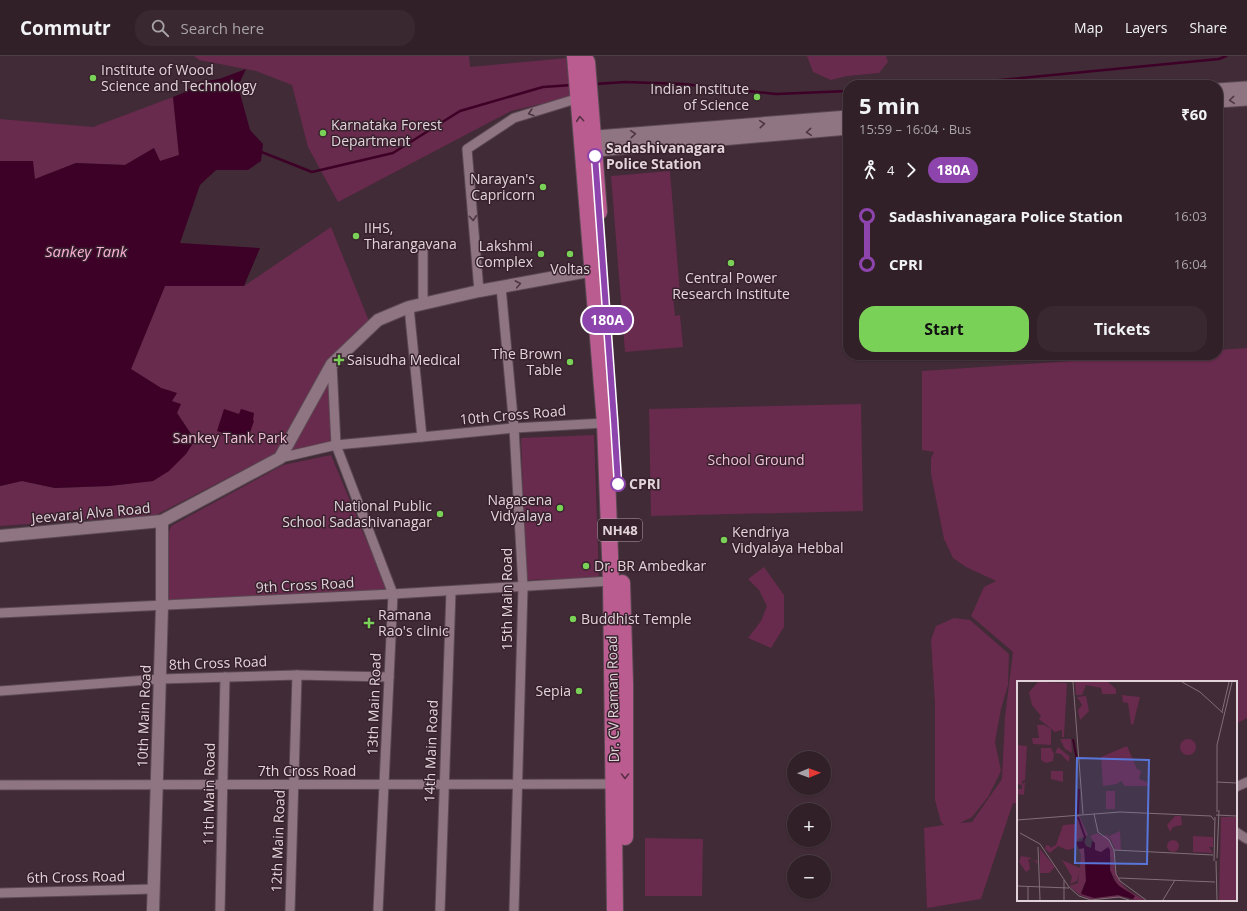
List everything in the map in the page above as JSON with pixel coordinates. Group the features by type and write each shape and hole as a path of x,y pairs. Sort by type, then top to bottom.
{"highway":[{"name":"Dr. CV Raman Road","path":"575,56 582,87 589,144 614,420 622,564 625,724 625,911"},
{"name":"Dr. CV Raman Road","path":"582,87 586,56"},
{"name":"Dr. CV Raman Road","path":"589,144 589,271 605,423 611,581 615,911"}],"main road":[{"path":"1223,90 1247,88"},
{"path":"1223,101 1247,99"},
{"path":"589,144 843,118"},
{"path":"589,144 843,128"}],"street":[{"path":"479,291 467,148 514,118 582,87"},
{"path":"423,248 423,304"},
{"path":"280,458 332,364 378,320 409,307 479,291 589,271"},
{"name":"15th Main Road","path":"501,287 514,428 523,587 514,911"},
{"path":"409,307 422,437"},
{"name":"13th Main Road","path":"332,364 336,445 393,594 378,911"},
{"name":"10th Cross Road","path":"280,458 336,445 514,428 605,423"},
{"name":"Jeevaraj Alva Road","path":"0,536 162,521 280,458"},
{"name":"10th Main Road","path":"153,911 162,606 162,521"},
{"name":"9th Cross Road","path":"0,613 451,591 611,581"},
{"name":"14th Main Road","path":"440,911 451,591"},
{"name":"8th Cross Road","path":"0,691 160,679 297,675 389,676"},
{"name":"12th Main Road","path":"290,911 297,675"},
{"name":"11th Main Road","path":"220,911 225,677"},
{"path":"1237,787 1247,782"},
{"name":"7th Cross Road","path":"0,785 614,784"},
{"path":"1237,833 1247,839"},
{"name":"6th Cross Road","path":"0,893 154,889"}],"green space":[{"path":"194,56 469,56 470,67 566,58 571,97 511,111 338,202 308,147 292,85 256,71 199,60"},
{"path":"807,56 886,56 888,62 879,73 847,76 831,80 813,72"},
{"path":"173,97 179,155 160,162 154,148 125,165 76,163 35,179 3,161 0,161 0,119 93,127"},
{"path":"670,171 680,294 673,295 675,316 680,315 683,347 625,352 611,176"},
{"name":"Sankey Tank Park","path":"331,227 369,321 276,453 156,515 0,526 0,486 22,481 55,488 109,486 153,481 195,440 177,413 172,401 176,393 161,388 131,369 165,286 244,286"},
{"path":"1247,348 1247,718 1237,723 1237,681 1017,681 1017,804 1013,803 981,899 927,908 924,828 944,825 941,822 935,800 935,704 931,640 936,626 954,618 970,620 1009,654 1008,685 1001,709 995,742 1001,771 988,797 972,817 960,823 972,822 1002,779 1005,717 1013,652 971,616 984,587 996,581 966,567 953,558 944,539 931,474 931,458 934,452 922,450 922,371 1086,360 1223,360 1223,350"},
{"path":"332,364 336,445 280,458"},
{"name":"School Ground","path":"861,404 863,511 651,516 649,409"},
{"name":"Nagasena Vidyalaya","path":"594,435 599,578 526,580 521,438"},
{"path":"331,455 387,590 166,601 168,535 171,526 283,465"},
{"path":"764,567 784,595 784,627 771,648 748,638 761,621 767,606 759,590 748,579"},
{"path":"645,838 703,839 702,896 645,896"}],"water":[{"name":"Sankey Tank","path":"246,69 238,86 250,130 263,144 261,161 248,170 216,170 200,185 180,243 260,248 244,286 165,286 131,369 161,388 177,393 172,401 181,404 177,413 195,440 186,454 169,471 153,481 109,486 55,488 22,481 0,486 0,161 33,161 35,179 76,163 125,165 154,148 160,161 179,155 173,97 183,93 198,82 219,79"},
{"path":"224,409 239,414 241,409 254,413 254,421 247,441 217,431"}],"waterway":[{"path":"1001,80 1219,59 1226,56"},
{"path":"595,84 625,82 683,84 776,94 843,91"},
{"path":"259,151 312,172 393,153 460,111 543,87 572,85"}],"bus line":[{"name":"180A","path":"595,156 618,484"}],"place":[{"name":"Institute of Wood Science and Technology","path":"93,78"},
{"name":"Indian Institute of Science","path":"757,97"},
{"name":"Karnataka Forest Department","path":"323,133"},
{"name":"Sadashivanagara Police Station","path":"595,156"},
{"name":"Narayan's Capricorn","path":"543,187"},
{"name":"IIHS, Tharangavana","path":"356,236"},
{"name":"Lakshmi Complex","path":"541,254"},
{"name":"Voltas","path":"570,254"},
{"name":"Central Power Research Institute","path":"731,263"},
{"name":"Saisudha Medical","path":"339,360"},
{"name":"The Brown Table","path":"570,362"},
{"name":"CPRI","path":"618,484"},
{"name":"Nagasena Vidyalaya","path":"560,508"},
{"name":"National Public School Sadashivanagar","path":"440,514"},
{"name":"Kendriya Vidyalaya Hebbal","path":"724,540"},
{"name":"Dr. BR Ambedkar","path":"586,566"},
{"name":"Buddhist Temple","path":"573,619"},
{"name":"Ramana Rao's clinic","path":"369,623"},
{"name":"Sepia","path":"579,691"}]}
